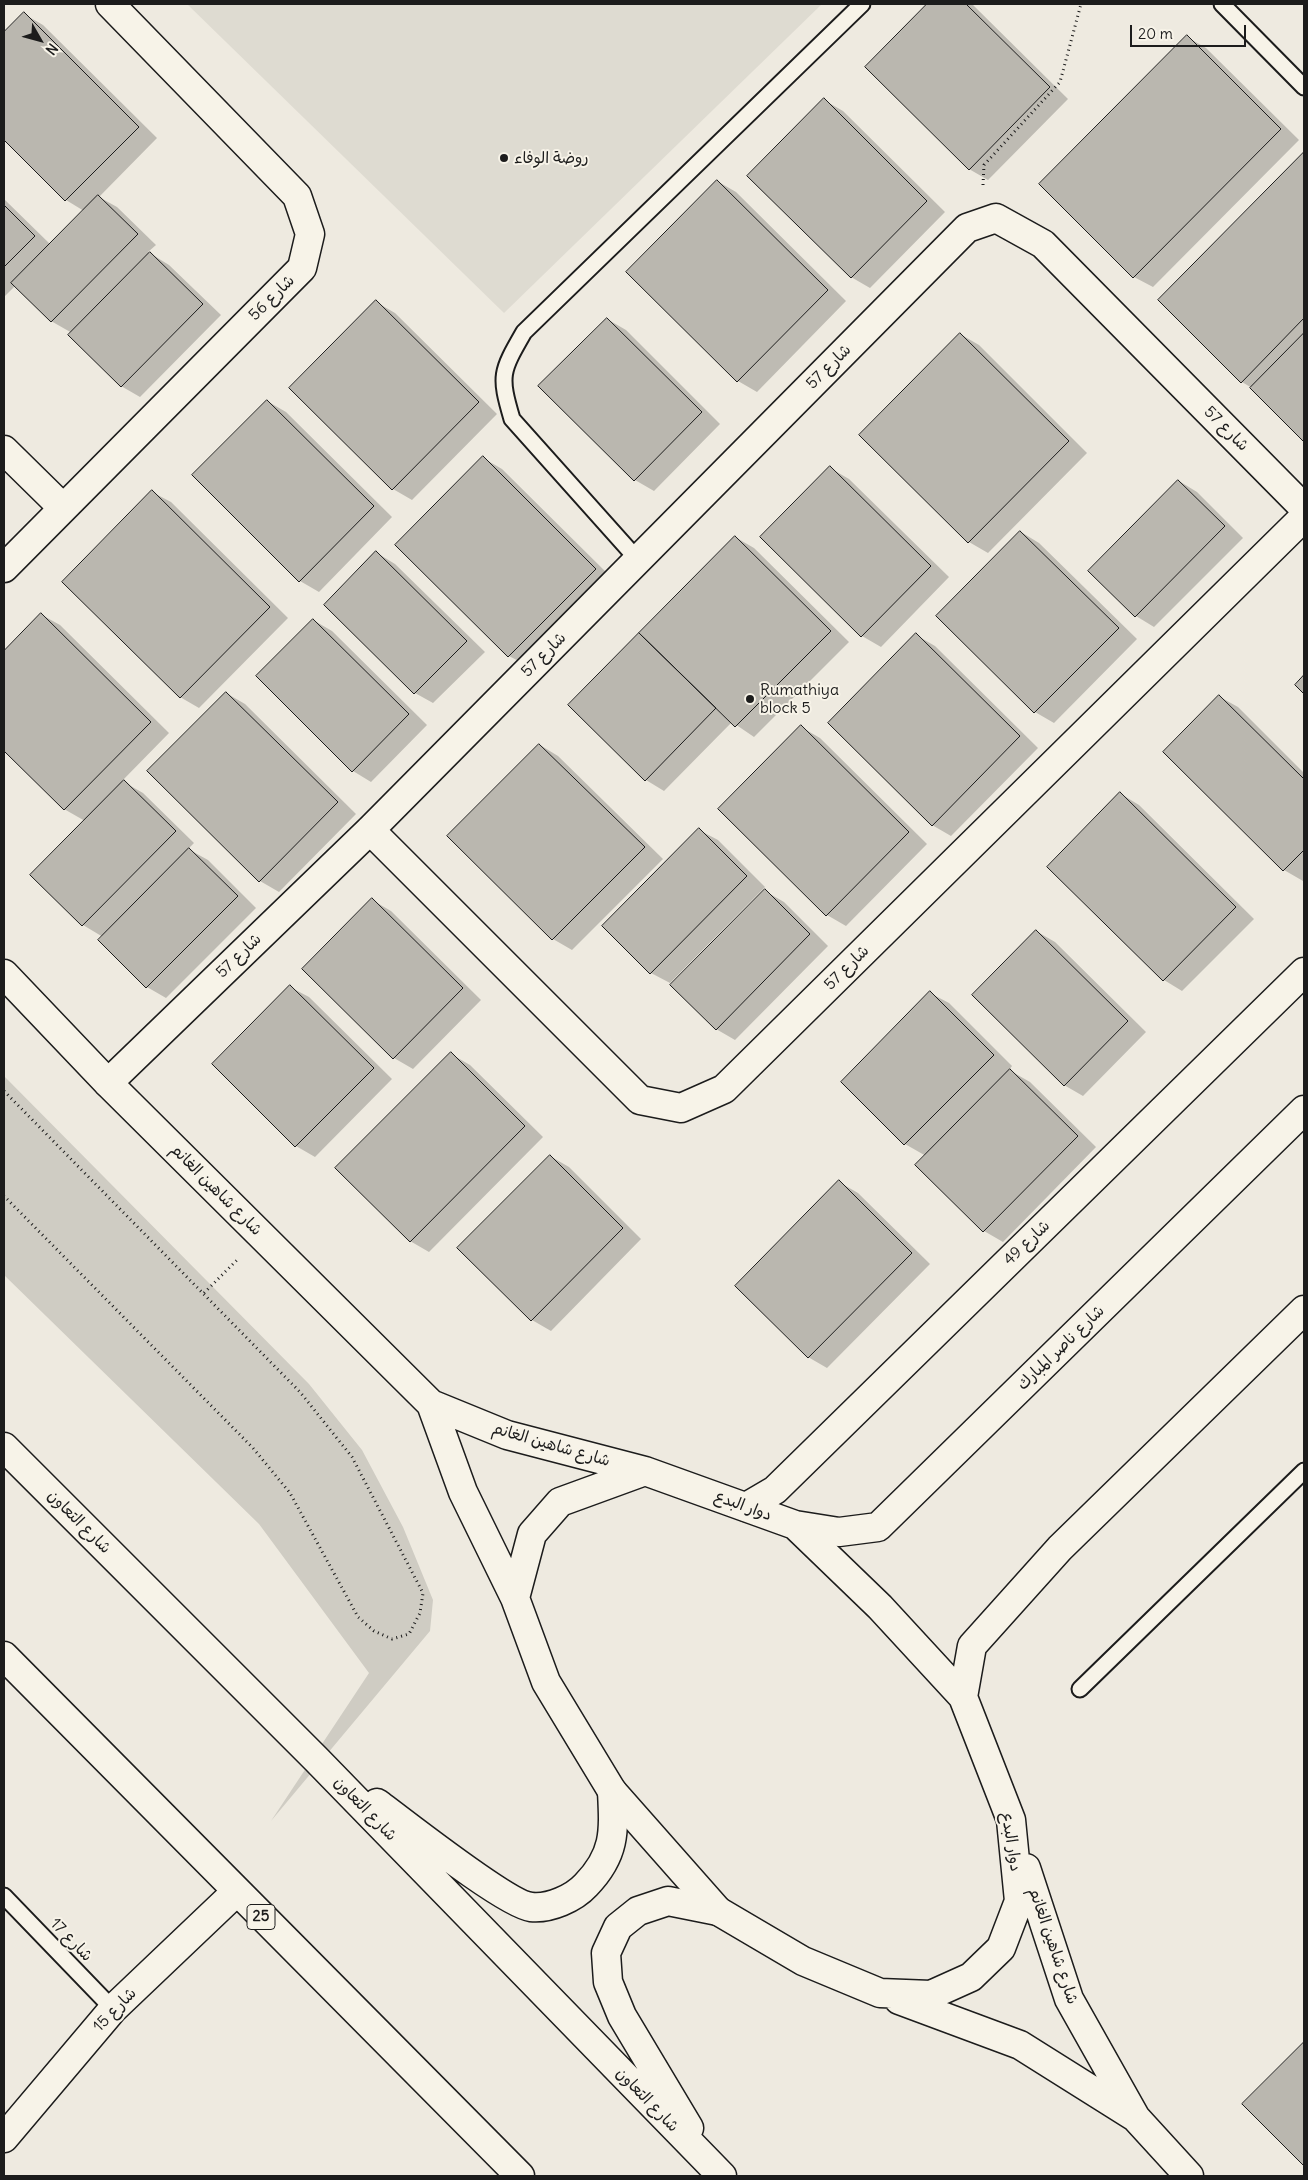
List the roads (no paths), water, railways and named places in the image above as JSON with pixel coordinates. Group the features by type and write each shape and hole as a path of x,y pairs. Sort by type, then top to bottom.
{"street":[{"name":"شارع 56","path":"4,568 302,268 310,234 297,196 110,4"},
{"name":"شارع 57","path":"108,1083 370,830 967,228 996,218 1044,244 1304,508"},
{"path":"4,450 62,508"},
{"name":"شارع 57","path":"370,830 640,1100 681,1108 724,1089 1304,517"},
{"name":"شارع 49","path":"746,1507 775,1490 1304,972"},
{"name":"شارع شاهين الغانم","path":"4,974 108,1083 431,1404 507,1435 645,1471"},
{"name":"شارع ناصر المبارك","path":"795,1525 839,1532 878,1527 1304,1110"},
{"path":"963,1697 972,1646 1060,1548 1304,1310"},
{"name":"شارع شاهين الغانم","path":"431,1404 463,1492 515,1598"},
{"name":"شارع التعاون","path":"4,1447 316,1759 718,2173"},
{"path":"515,1598 532,1534 560,1502 645,1471"},
{"name":"دوار البدع","path":"515,1598 546,1682 612,1791 718,1911 803,1961 880,1994 931,1995 971,1977 1001,1948 1019,1901 1011,1820 963,1697 880,1607 795,1525 645,1471"},
{"name":"25","path":"4,1656 236,1892 520,2176"},
{"path":"316,1759 503,1894 530,1907 553,1904 577,1895 598,1873 608,1857 614,1834 612,1791"},
{"name":"شارع شاهين الغانم","path":"1011,1820 1069,2000 1136,2118 1189,2176"},
{"name":"شارع 15","path":"4,2138 113,2009 236,1892"},
{"path":"718,1911 668,1901 638,1911 618,1927 606,1953 608,1982 622,2016 718,2173"},
{"name":"شارع شاهين الغانم","path":"880,1994 1020,2045 1136,2118"}],"lane":[{"path":"638,560 512,419 504,392 504,367 524,332 862,4"},
{"path":"1222,4 1304,87"},
{"path":"1080,1689 1304,1471"},
{"name":"شارع 17","path":"4,1896 113,2009"}],"place":[{"name":"روضة الوفاء","path":"504,158"},
{"name":"Rumathiya block 5","path":"750,699"}]}
